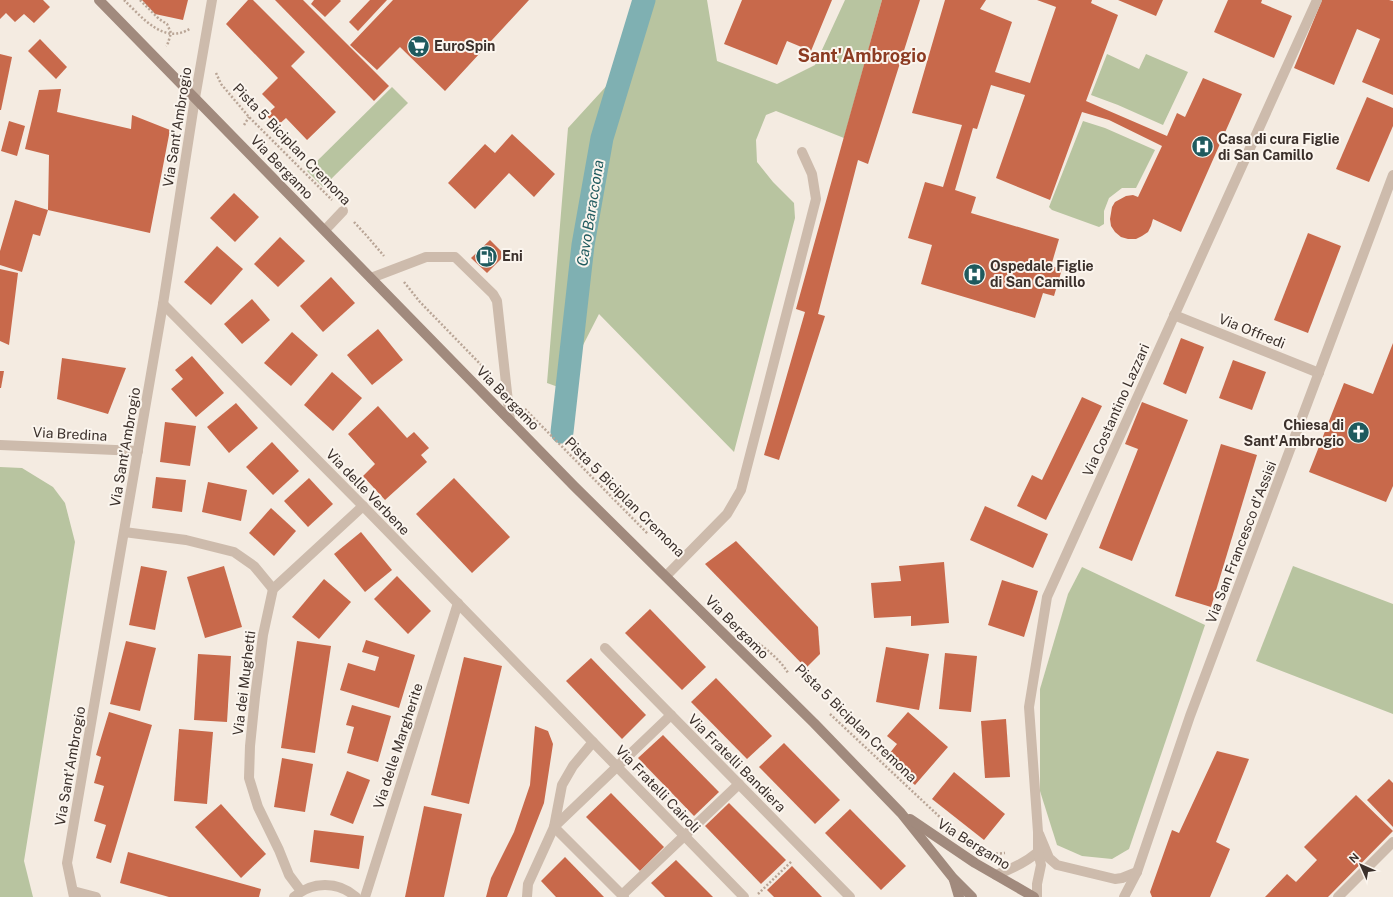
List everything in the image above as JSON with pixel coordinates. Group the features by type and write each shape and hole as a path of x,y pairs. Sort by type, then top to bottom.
{"main road":[{"name":"Via Bergamo","path":"99,0 510,420 814,723 901,813 953,878 972,897"},
{"name":"Via Bergamo","path":"901,813 975,864 1035,897"},
{"name":"Via Bergamo","path":"953,878 959,897"}],"street":[{"name":"Via Sant'Ambrogio","path":"74,894 67,863 164,304 195,98 212,0"},
{"name":"Via Costantino Lazzari","path":"1035,897 1041,865 1038,852 1038,832 1029,707 1047,597 1317,0"},
{"path":"666,576 727,514 740,490 816,199 812,174 802,152"},
{"name":"Via San Francesco d'Assisi","path":"1124,897 1137,872 1190,716 1393,175"},
{"path":"324,230 343,212"},
{"path":"371,278 426,257 455,257 493,294 497,301 510,420"},
{"name":"Via delle Verbene","path":"164,304 552,700"},
{"name":"Via Offredi","path":"1174,315 1319,373"},
{"name":"Via Bredina","path":"0,445 138,451"},
{"path":"124,532 186,540 234,552 254,566 273,589 363,506"},
{"name":"Via dei Mughetti","path":"273,589 263,635 255,697 250,746 249,778 258,807 279,850 297,894"},
{"name":"Via delle Margherite","path":"365,897 458,603"},
{"name":"Via Fratelli Bandiera","path":"605,648 850,897"},
{"name":"Via Fratelli Cairoli","path":"552,700 744,897"},
{"path":"554,827 671,715"},
{"path":"527,897 528,884 554,827 562,785 573,766 593,742"},
{"path":"554,827 623,896 739,784"},
{"path":"1038,832 1049,858 1057,865 1114,879 1122,878 1137,872"},
{"path":"1338,897 1393,842"},
{"path":"996,875 1020,865 1038,852"},
{"path":"297,894 319,884 339,886 356,897"},
{"path":"74,894 96,897"}],"path":[{"path":"124,0 150,26 164,32 183,33 195,25"},
{"path":"140,0 159,19 167,24 171,33 168,43 154,56"},
{"name":"Pista 5 Biciplan Cremona","path":"214,70 221,84 249,117 368,237"},
{"path":"420,302 488,372"},
{"name":"Pista 5 Biciplan Cremona","path":"528,412 650,536"},
{"name":"Pista 5 Biciplan Cremona","path":"758,643 784,666 791,677"},
{"name":"Pista 5 Biciplan Cremona","path":"825,709 944,821"},
{"path":"755,897 803,850"},
{"path":"990,854 1010,852"}],"green space":[{"path":"638,0 707,0 717,61 777,84 815,65 845,0 882,0 844,138 776,111 766,115 756,140 757,162 773,182 794,203 795,218 734,452 599,314 561,388 547,383 568,128 611,81"},
{"path":"1107,54 1139,69 1146,54 1188,72 1163,125 1091,95"},
{"path":"392,87 408,103 323,187 307,171"},
{"path":"1083,121 1105,128 1155,150 1136,188 1122,188 1109,198 1104,211 1104,224 1099,227 1052,210 1049,207"},
{"path":"0,467 22,468 53,487 65,503 75,542 24,861 33,897 0,897"},
{"path":"1293,566 1393,604 1393,714 1256,661"},
{"path":"1082,567 1205,625 1129,849 1112,859 1082,856 1057,845 1040,791 1040,689 1068,594"}],"building":[{"path":"0,0 43,0 50,7 34,23 24,14 15,22 6,13 0,19"},
{"path":"142,0 188,0 183,20 155,14"},
{"path":"248,0 253,0 305,52 291,66 336,112 307,140 286,118 277,126 266,115 275,107 262,94 278,78 226,24"},
{"path":"275,0 303,0 389,86 374,101"},
{"path":"314,0 341,1 325,17 311,4"},
{"path":"370,0 387,0 358,31 349,22"},
{"name":"EuroSpin","path":"393,0 529,0 445,91 400,47 377,70 350,45"},
{"path":"742,0 832,0 811,51 787,41 777,65 724,44"},
{"path":"882,0 920,0 868,164 858,160 818,314 825,316 779,460 764,455 805,312 796,309"},
{"path":"945,0 986,0 980,9 1012,22 995,72 1030,83 1056,7 1037,0 1092,0 1091,3 1118,15 1086,101 1167,136 1177,113 1185,117 1203,78 1242,94 1181,232 1153,219 1148,232 1136,239 1121,237 1115,232 1111,226 1110,219 1112,207 1115,202 1126,196 1133,195 1138,197 1162,146 1109,120 1082,112 1050,200 996,178 1025,95 991,85 977,129 973,128 955,190 976,197 971,213 1059,239 1051,266 1062,269 1054,296 1043,293 1035,318 921,284 932,245 908,238 925,182 943,187 962,125 912,113"},
{"path":"1118,0 1163,0 1156,16"},
{"path":"1228,0 1262,0 1261,3 1292,16 1274,58 1214,32"},
{"path":"1322,0 1393,1 1393,95 1362,82 1380,39 1357,29 1334,85 1294,68"},
{"path":"40,39 67,67 56,79 28,51"},
{"path":"0,54 12,57 1,110 0,110"},
{"path":"61,89 57,112 131,129 132,115 170,130 150,233 48,210 49,155 25,149 39,90"},
{"path":"1367,97 1393,108 1393,126 1369,182 1336,169"},
{"path":"9,121 25,126 17,156 1,151"},
{"path":"512,134 555,174 534,197 509,173 475,209 448,183 485,144 495,153"},
{"path":"234,193 259,217 235,242 210,218"},
{"path":"15,200 48,210 40,236 33,234 22,272 0,265 0,251"},
{"path":"1308,233 1341,246 1308,333 1274,320"},
{"path":"280,237 305,261 278,287 254,264"},
{"path":"490,240 505,255 487,273 471,258"},
{"path":"217,246 243,269 211,305 184,282"},
{"path":"0,269 18,273 9,345 0,341"},
{"path":"331,277 355,303 323,332 300,306"},
{"path":"252,299 270,320 242,344 224,324"},
{"path":"378,329 403,360 372,385 347,355"},
{"path":"292,332 318,355 291,386 264,363"},
{"path":"1181,338 1204,347 1186,394 1163,384"},
{"name":"Chiesa di Sant'Ambrogio","path":"1393,343 1393,486 1386,502 1309,472 1344,383 1373,394"},
{"path":"192,356 224,393 196,417 171,389 183,379 175,370"},
{"path":"62,358 126,368 108,414 57,399"},
{"path":"1233,360 1266,372 1252,410 1219,398"},
{"path":"0,371 4,371 1,388 0,388"},
{"path":"332,372 362,398 333,431 304,405"},
{"path":"1082,397 1102,406 1046,520 1017,506 1032,475 1042,480"},
{"path":"1142,402 1188,420 1132,561 1099,548 1138,449 1125,444"},
{"path":"236,403 258,428 229,453 207,427"},
{"path":"378,406 407,438 414,432 429,448 421,455 427,462 385,500 363,476 375,464 348,434"},
{"path":"165,422 196,426 190,466 160,462"},
{"path":"272,442 299,471 273,495 246,467"},
{"path":"1221,444 1257,455 1211,607 1175,596"},
{"path":"156,477 186,480 182,512 152,508"},
{"path":"309,478 333,504 308,527 284,501"},
{"path":"454,478 510,537 472,573 416,514"},
{"path":"208,482 247,490 241,521 202,512"},
{"path":"985,506 1048,534 1033,568 970,540"},
{"path":"271,508 296,531 274,556 249,533"},
{"path":"361,532 392,570 365,592 334,554"},
{"path":"736,541 818,627 820,654 806,668 705,564"},
{"path":"944,562 949,623 911,626 911,616 874,618 871,583 901,581 899,566"},
{"path":"141,566 167,571 155,630 129,625"},
{"path":"224,566 242,627 205,638 187,577"},
{"path":"397,576 431,611 408,634 374,599"},
{"path":"324,579 351,602 319,639 292,617"},
{"path":"1002,580 1038,591 1024,637 988,625"},
{"path":"650,609 706,667 682,690 625,633"},
{"path":"366,640 415,655 399,708 340,690 348,663 375,671 379,657 362,652"},
{"path":"126,641 156,648 140,711 110,704"},
{"path":"297,641 331,646 315,753 281,748"},
{"path":"886,647 929,654 919,710 876,702"},
{"path":"945,653 977,656 971,712 939,709"},
{"path":"198,654 231,656 227,722 194,720"},
{"path":"464,657 502,666 469,804 431,795"},
{"path":"591,658 646,715 622,739 566,681"},
{"path":"716,678 772,736 747,759 691,702"},
{"path":"352,705 391,716 378,762 347,753 354,727 346,725"},
{"path":"109,712 152,725 111,863 96,858 106,825 94,821 104,786 94,783 101,757 96,755"},
{"path":"908,712 948,747 915,785 885,759 897,744 887,736"},
{"path":"1006,719 1010,777 985,778 981,721"},
{"path":"535,726 548,731 553,744 544,803 507,897 486,897 491,878 514,832 530,785"},
{"path":"179,729 213,732 207,804 174,801"},
{"path":"663,735 719,792 694,816 638,758"},
{"path":"784,743 840,800 815,824 759,767"},
{"path":"1217,751 1249,759 1216,842 1230,849 1210,897 1152,897 1150,892 1172,830 1179,833"},
{"path":"282,758 313,764 305,812 274,807"},
{"path":"347,771 370,780 353,824 330,815"},
{"path":"954,772 1005,814 984,840 932,799"},
{"path":"1389,779 1393,783 1393,827 1367,800"},
{"path":"611,793 664,847 640,871 586,817"},
{"path":"1356,795 1393,831 1328,897 1265,897 1287,874 1296,882 1317,860 1304,847"},
{"path":"729,803 786,860 761,884 705,826"},
{"path":"221,804 266,854 241,878 195,827"},
{"path":"424,806 462,814 444,897 405,897"},
{"path":"850,809 906,866 881,890 825,833"},
{"path":"314,830 364,836 359,869 310,862"},
{"path":"128,852 261,889 259,897 169,897 120,883"},
{"path":"565,857 604,897 556,897 541,881"},
{"path":"676,860 713,897 665,897 651,883"},
{"path":"792,866 822,897 774,897 767,890"}],"waterway":[{"name":"Cavo Baraccona","path":"562,432 583,245 602,138 644,0"}],"place":[{"name":"EuroSpin","path":"419,46"},
{"name":"Casa di cura Figlie di San Camillo","path":"1203,147"},
{"name":"Eni","path":"487,256"},
{"name":"Ospedale Figlie di San Camillo","path":"975,274"},
{"name":"Chiesa di Sant'Ambrogio","path":"1359,433"}],"district":[{"name":"Sant'Ambrogio","path":"862,55"}]}
